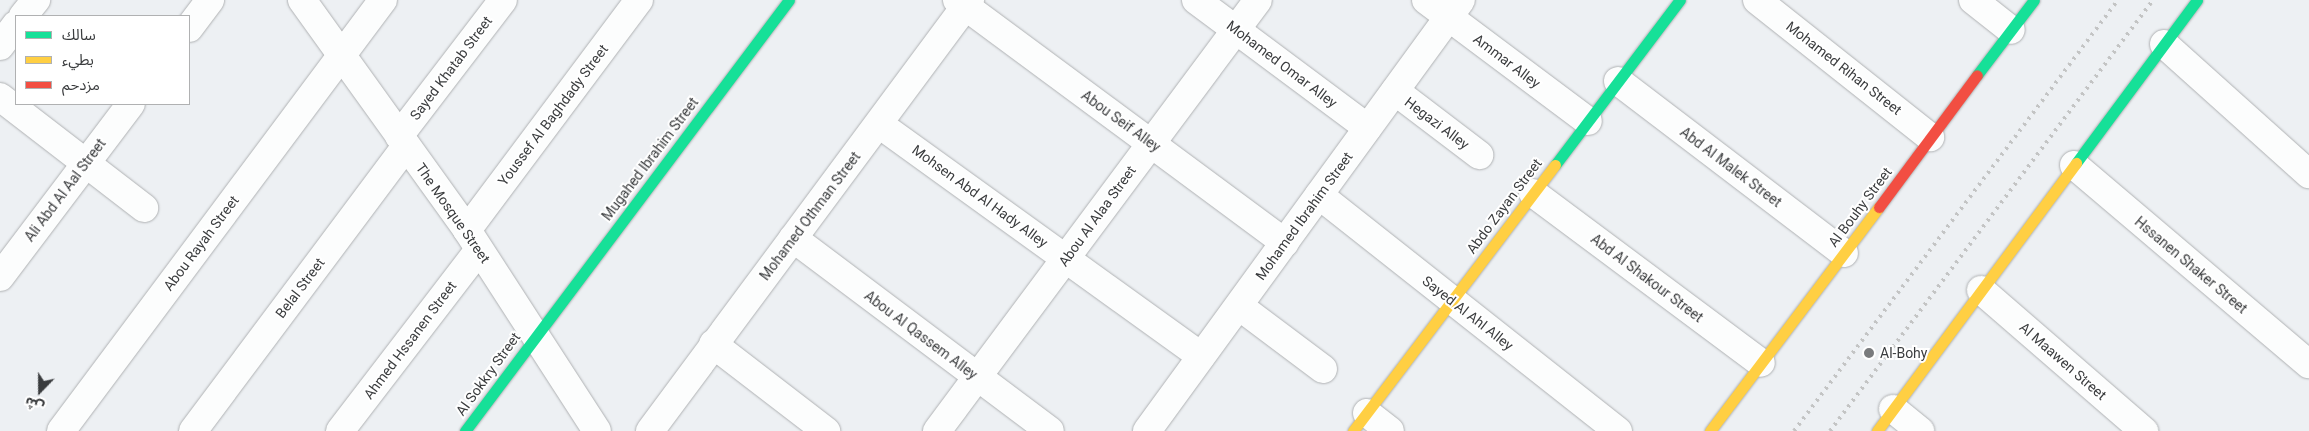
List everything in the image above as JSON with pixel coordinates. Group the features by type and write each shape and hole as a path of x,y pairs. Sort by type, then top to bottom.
{"street":[{"path":"25,15 36,0"},
{"path":"190,27 210,0"},
{"name":"The Mosque Street","path":"302,0 473,240 597,431"},
{"name":"Abou Rayah Street","path":"61,431 383,0"},
{"name":"Sayed Khatab Street","path":"403,141 503,0"},
{"name":"Youssef Al Baghdady Street","path":"473,240 639,0"},
{"name":"Mugahed Ibrahim Street","path":"535,336 789,0"},
{"name":"Mohamed Omar Alley","path":"1196,0 1368,128"},
{"name":"Abou Al Alaa Street","path":"936,431 1258,0"},
{"name":"Ammar Alley","path":"1426,0 1455,8 1588,121"},
{"name":"Mohamed Rihan Street","path":"1757,0 1930,137"},
{"path":"1973,0 2011,30"},
{"name":"Al Bouhy Street","path":"1710,431 2034,0"},
{"path":"1877,431 2197,0"},
{"name":"Mohamed Othman Street","path":"650,431 713,344 880,124 964,2"},
{"name":"Abou Seif Alley","path":"964,2 1285,243"},
{"name":"Abdo Zayan Street","path":"1360,422 1618,82 1670,3"},
{"name":"Mohamed Ibrahim Street","path":"1156,428 1201,356 1455,8"},
{"path":"0,46 15,27"},
{"path":"2164,44 2309,174"},
{"name":"Abd Al Malek Street","path":"1618,82 1844,253"},
{"name":"Hegazi Alley","path":"1395,91 1479,155"},
{"path":"0,97 144,208"},
{"name":"Ali Abd Al Aal Street","path":"0,277 130,105"},
{"name":"Mohsen Abd Al Hady Alley","path":"880,124 1201,356"},
{"name":"Belal Street","path":"193,431 403,141"},
{"name":"Hssanen Shaker Street","path":"2074,166 2309,364"},
{"name":"Abd Al Shakour Street","path":"1533,193 1761,363"},
{"name":"Sayed Al Ahl Alley","path":"1319,195 1618,431"},
{"name":"Abou Al Qassem Alley","path":"793,238 1050,431"},
{"name":"Ahmed Hssanen Street","path":"340,431 473,240"},
{"name":"Al Maawen Street","path":"1981,290 2144,431"},
{"path":"1239,306 1323,369"},
{"name":"Al Sokkry Street","path":"465,431 535,336"},
{"path":"713,344 826,431"},
{"path":"1893,409 1920,431"},
{"path":"1360,422 1390,431"}],"railway":[{"path":"1794,431 2118,0"},
{"path":"1830,431 2153,0"}],"traffic: fast":[{"path":"465,431 789,0"},
{"path":"1555,165 1680,0"},
{"path":"1977,75 2034,0"},
{"path":"2076,163 2197,0"}],"traffic: slow":[{"path":"1877,431 2076,163"},
{"path":"1353,431 1555,165"},
{"path":"1710,431 1879,207"}],"traffic: jam":[{"path":"1879,207 1977,75"}],"place":[{"name":"Al-Bohy","path":"1869,353"}]}
